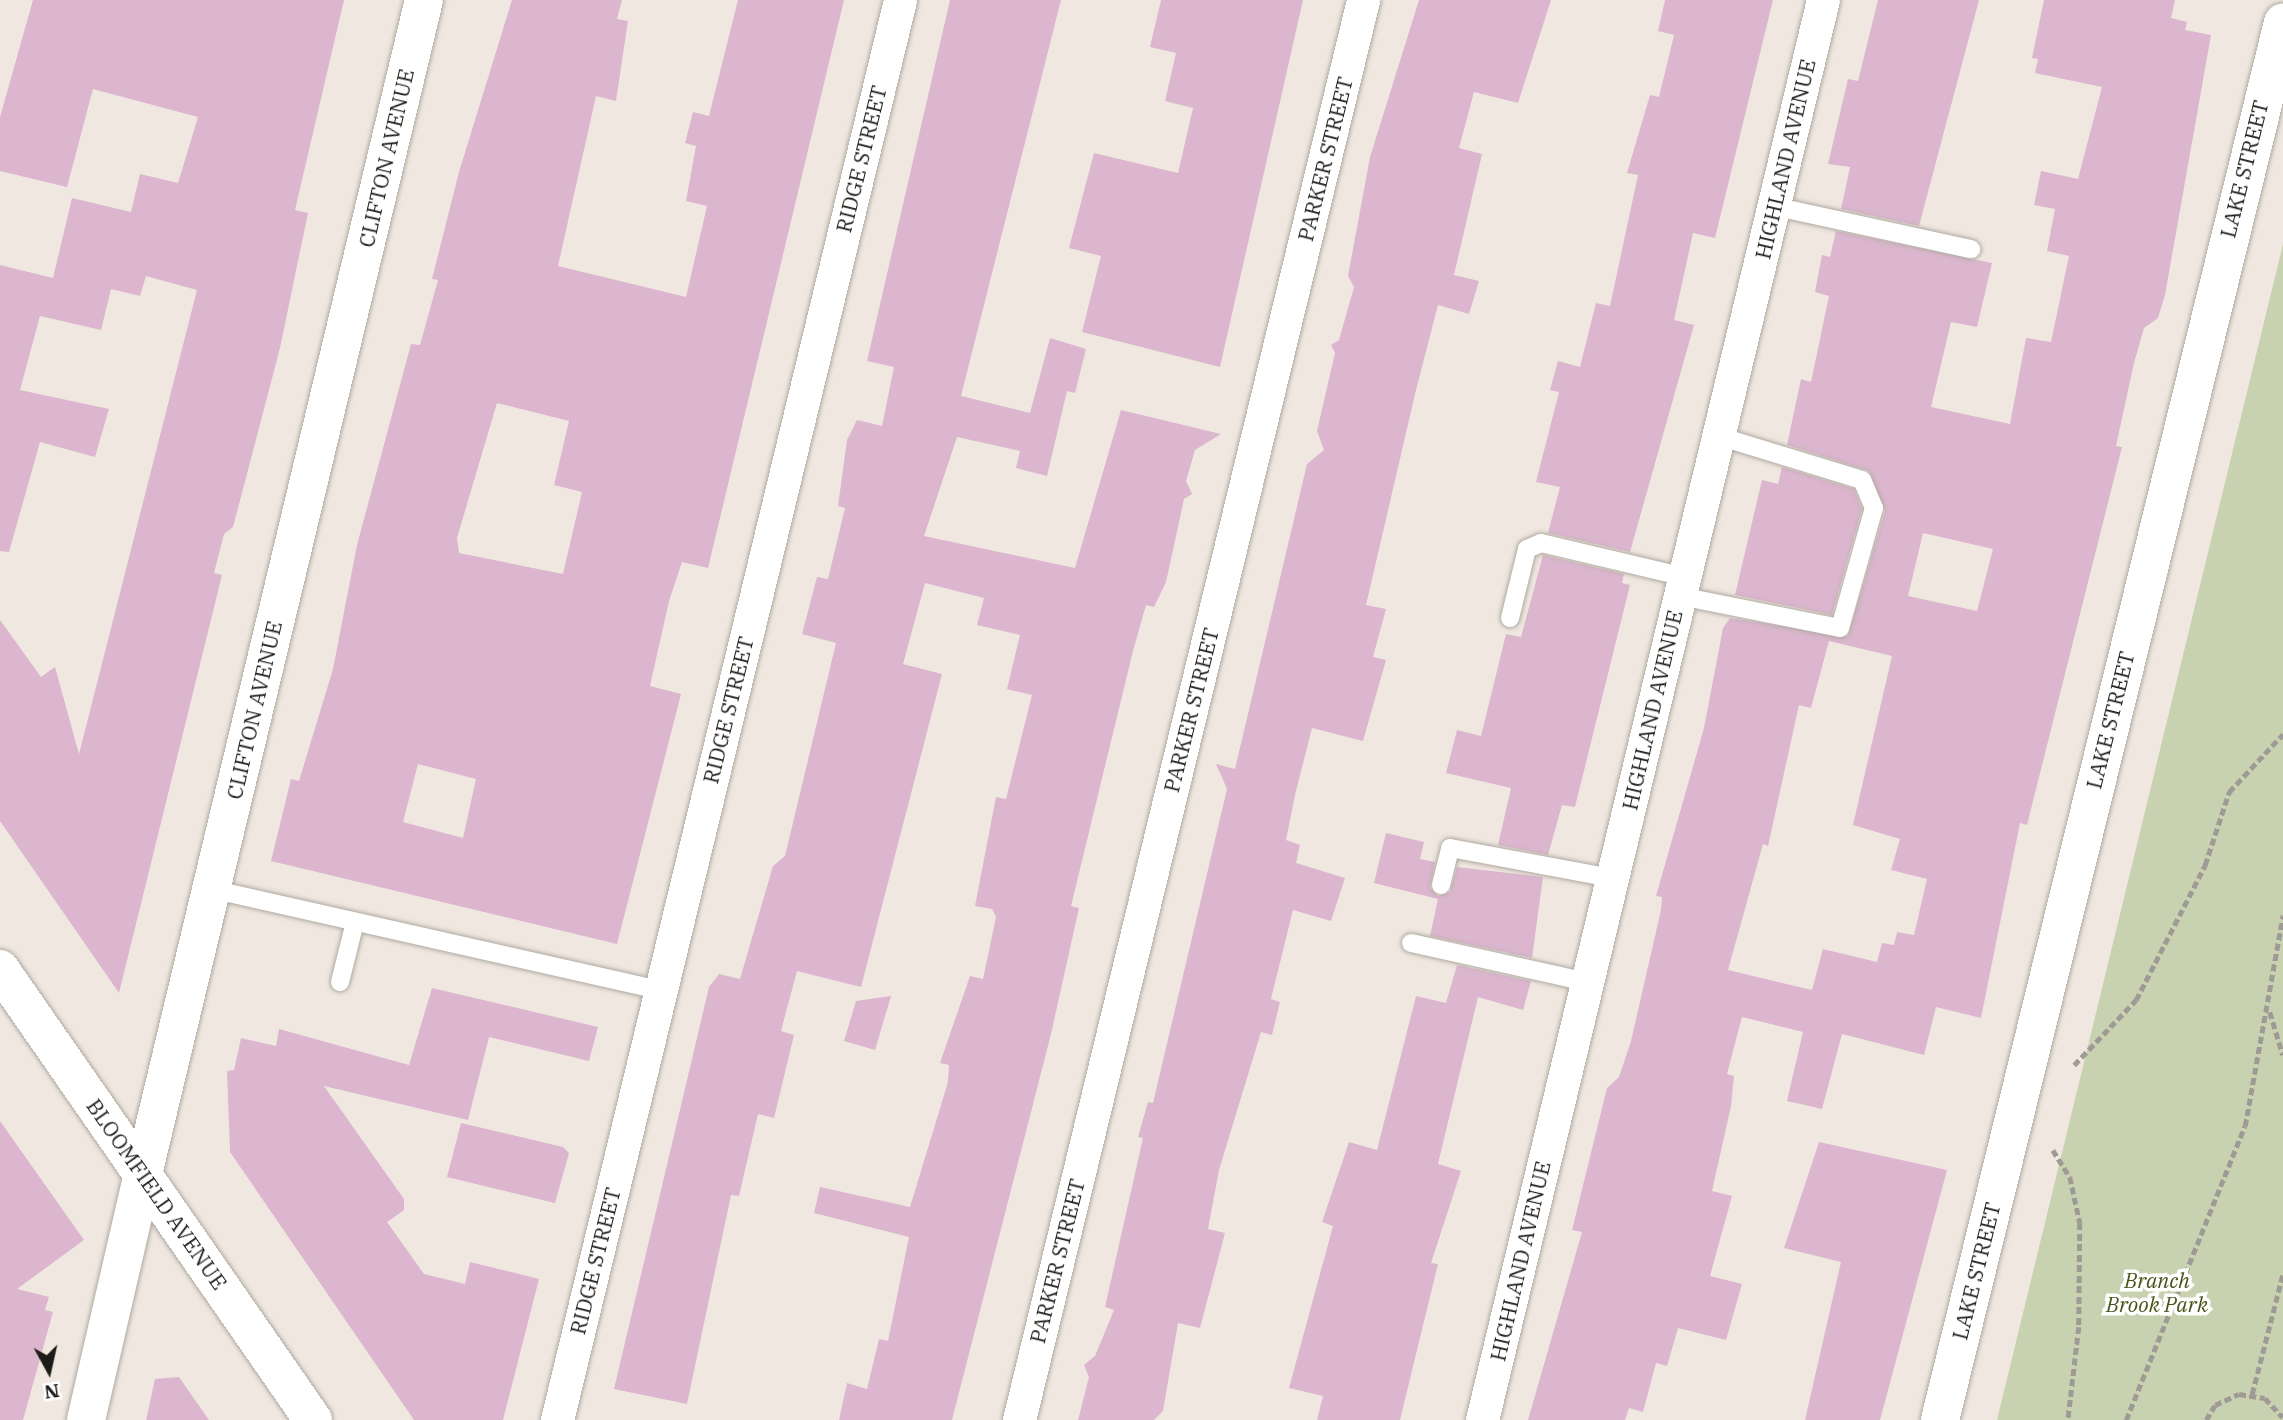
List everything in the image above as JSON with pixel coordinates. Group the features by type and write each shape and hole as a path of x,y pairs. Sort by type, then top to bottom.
{"main road":[{"name":"CLIFTON AVENUE","path":"86,1420 424,0"},
{"name":"LAKE STREET","path":"1940,1420 2281,22"},
{"name":"BLOOMFIELD AVENUE","path":"0,969 313,1420"}],"street":[{"name":"RIDGE STREET","path":"557,1420 900,0"},
{"name":"PARKER STREET","path":"1019,1420 1363,0"},
{"name":"HIGHLAND AVENUE","path":"1482,1420 1823,0"}],"lane":[{"path":"1773,206 1971,249"},
{"path":"1510,618 1527,549 1541,543 1682,587 1840,628 1874,508 1862,480 1718,436"},
{"path":"1441,885 1450,848 1612,878"},
{"path":"211,889 661,990"},
{"path":"340,982 355,922"},
{"path":"1411,943 1587,982"}],"path":[{"path":"2074,1065 2136,1000 2205,865 2229,792 2283,734"},
{"path":"2126,1420 2245,1126 2269,1009 2283,915"},
{"path":"2269,1009 2283,1055"},
{"path":"2053,1150 2070,1177 2080,1223 2079,1327 2068,1420"},
{"path":"2252,1395 2283,1273"},
{"path":"2206,1420 2226,1398 2252,1395 2283,1417"}],"green space":[{"name":"Branch Brook Park","path":"2283,244 2283,1420 1997,1420"}],"building":[{"path":"33,0 344,0 295,210 308,213 280,348 233,527 224,534 214,573 222,575 119,993 0,821 0,620 41,677 55,667 79,754 197,290 146,276 140,296 111,289 101,330 40,316 20,390 109,409 95,457 40,442 9,552 0,551 0,265 53,278 72,198 131,212 140,174 178,183 198,117 93,89 67,187 0,171 0,117"},
{"path":"512,0 622,0 617,19 628,21 616,101 596,96 558,266 686,297 707,206 686,201 696,146 685,143 693,112 709,116 738,0 844,0 708,568 682,562 669,601 650,686 681,694 617,944 271,861 291,779 299,781 333,669 357,545 411,344 420,345 438,280 432,279 459,172","holes":["497,403 569,421 554,485 582,492 563,574 459,553 457,538","418,764 476,779 463,838 403,822"]},
{"path":"950,0 1061,0 961,396 1030,413 1050,338 1086,349 1075,393 1067,391 1047,476 1016,468 1020,451 957,437 924,536 1075,568 1121,410 1221,434 1195,450 1186,481 1192,494 1184,499 1166,582 1154,607 1146,605 1133,651 1071,906 1079,908 1051,1034 952,1420 839,1420 847,1383 867,1389 879,1339 888,1341 909,1237 814,1213 820,1187 910,1207 948,1082 949,1065 940,1063 970,976 983,979 996,917 992,909 975,906 996,797 1006,799 1032,695 1007,689 1020,635 977,625 984,598 925,583 903,664 942,674 861,987 797,971 781,1031 794,1035 774,1118 758,1114 739,1196 731,1195 687,1404 614,1389 709,987 719,974 740,979 773,866 785,856 836,643 802,634 817,577 828,579 845,508 838,506 847,440 857,420 882,426 894,367 867,361"},
{"path":"1161,0 1303,0 1220,367 1082,332 1101,256 1069,248 1094,153 1178,173 1193,108 1165,101 1176,53 1150,47"},
{"path":"1419,0 1551,0 1518,103 1474,92 1459,148 1482,154 1454,275 1479,281 1469,314 1438,305 1416,390 1366,605 1386,609 1373,657 1386,660 1363,741 1312,728 1295,795 1286,840 1300,845 1296,863 1345,878 1331,921 1293,910 1271,999 1280,1002 1272,1035 1261,1032 1219,1170 1208,1229 1225,1233 1200,1328 1178,1323 1163,1411 1154,1420 1078,1420 1089,1377 1084,1365 1095,1356 1114,1310 1105,1307 1143,1138 1138,1137 1148,1102 1153,1103 1227,789 1216,764 1235,769 1307,464 1324,450 1317,431 1335,353 1331,345 1339,340 1354,287 1348,276 1370,157"},
{"path":"1665,0 1773,0 1715,238 1693,233 1674,320 1694,325 1630,552 1548,533 1560,487 1536,482 1559,392 1550,390 1558,361 1580,367 1596,303 1610,306 1638,175 1627,173 1650,95 1659,97 1674,35 1658,31"},
{"path":"1878,0 1979,0 1919,226 1841,209 1850,167 1828,164 1848,79 1858,81"},
{"path":"2044,0 2175,0 2171,18 2187,22 2185,30 2211,35 2165,295 2158,318 2144,328 2134,363 2116,446 2122,447 2027,825 2020,823 1981,1018 1936,1007 1924,1055 1842,1034 1822,1109 1787,1101 1803,1032 1742,1017 1727,1074 1734,1076 1731,1106 1712,1191 1732,1196 1710,1276 1742,1284 1726,1340 1678,1328 1667,1366 1656,1363 1643,1412 1629,1408 1625,1420 1528,1420 1582,1232 1572,1230 1607,1088 1619,1077 1631,1041 1661,910 1662,897 1656,896 1704,728 1723,628 1730,618 1848,636 1885,511 1869,471 1787,445 1801,379 1811,382 1829,296 1815,292 1822,255 1830,257 1836,231 1992,263 1977,327 1951,322 1931,407 2010,424 2026,338 2051,342 2069,256 2047,251 2055,209 2034,205 2041,171 2078,179 2102,87 2035,73 2038,59 2032,58","holes":["1923,533 1993,549 1977,611 1908,596","1829,641 1892,656 1853,825 1900,839 1891,870 1927,879 1914,935 1897,932 1894,945 1882,943 1877,962 1823,949 1812,990 1728,970 1763,844 1768,846 1799,705 1811,708"]},
{"path":"1782,467 1854,489 1862,509 1832,615 1735,595 1762,480 1778,484"},
{"path":"1543,555 1624,574 1622,583 1630,585 1575,807 1562,805 1548,855 1498,845 1511,788 1446,773 1457,730 1481,736 1506,634 1521,637"},
{"path":"1386,833 1424,842 1420,859 1435,862 1430,888 1438,896 1450,892 1457,867 1543,877 1532,958 1430,936 1438,899 1374,883"},
{"path":"1457,965 1531,981 1523,1010 1478,997 1438,1164 1461,1171 1431,1263 1438,1264 1400,1420 1317,1420 1323,1396 1289,1388 1333,1226 1322,1222 1349,1142 1377,1150 1416,996 1446,1003"},
{"path":"432,988 598,1027 589,1061 489,1037 468,1120 324,1086 404,1199 404,1210 387,1222 424,1274 465,1284 470,1262 539,1279 503,1420 414,1420 230,1152 227,1071 234,1070 241,1038 276,1046 279,1029 409,1065"},
{"path":"891,996 875,1050 844,1041 856,1001"},
{"path":"0,1121 84,1240 17,1289 49,1297 45,1310 53,1312 23,1420 0,1420"},
{"path":"461,1123 563,1147 569,1153 555,1203 447,1177"},
{"path":"1819,1142 1947,1170 1880,1420 1805,1420 1841,1262 1784,1248"},
{"path":"179,1377 209,1420 146,1420 155,1379"}]}
